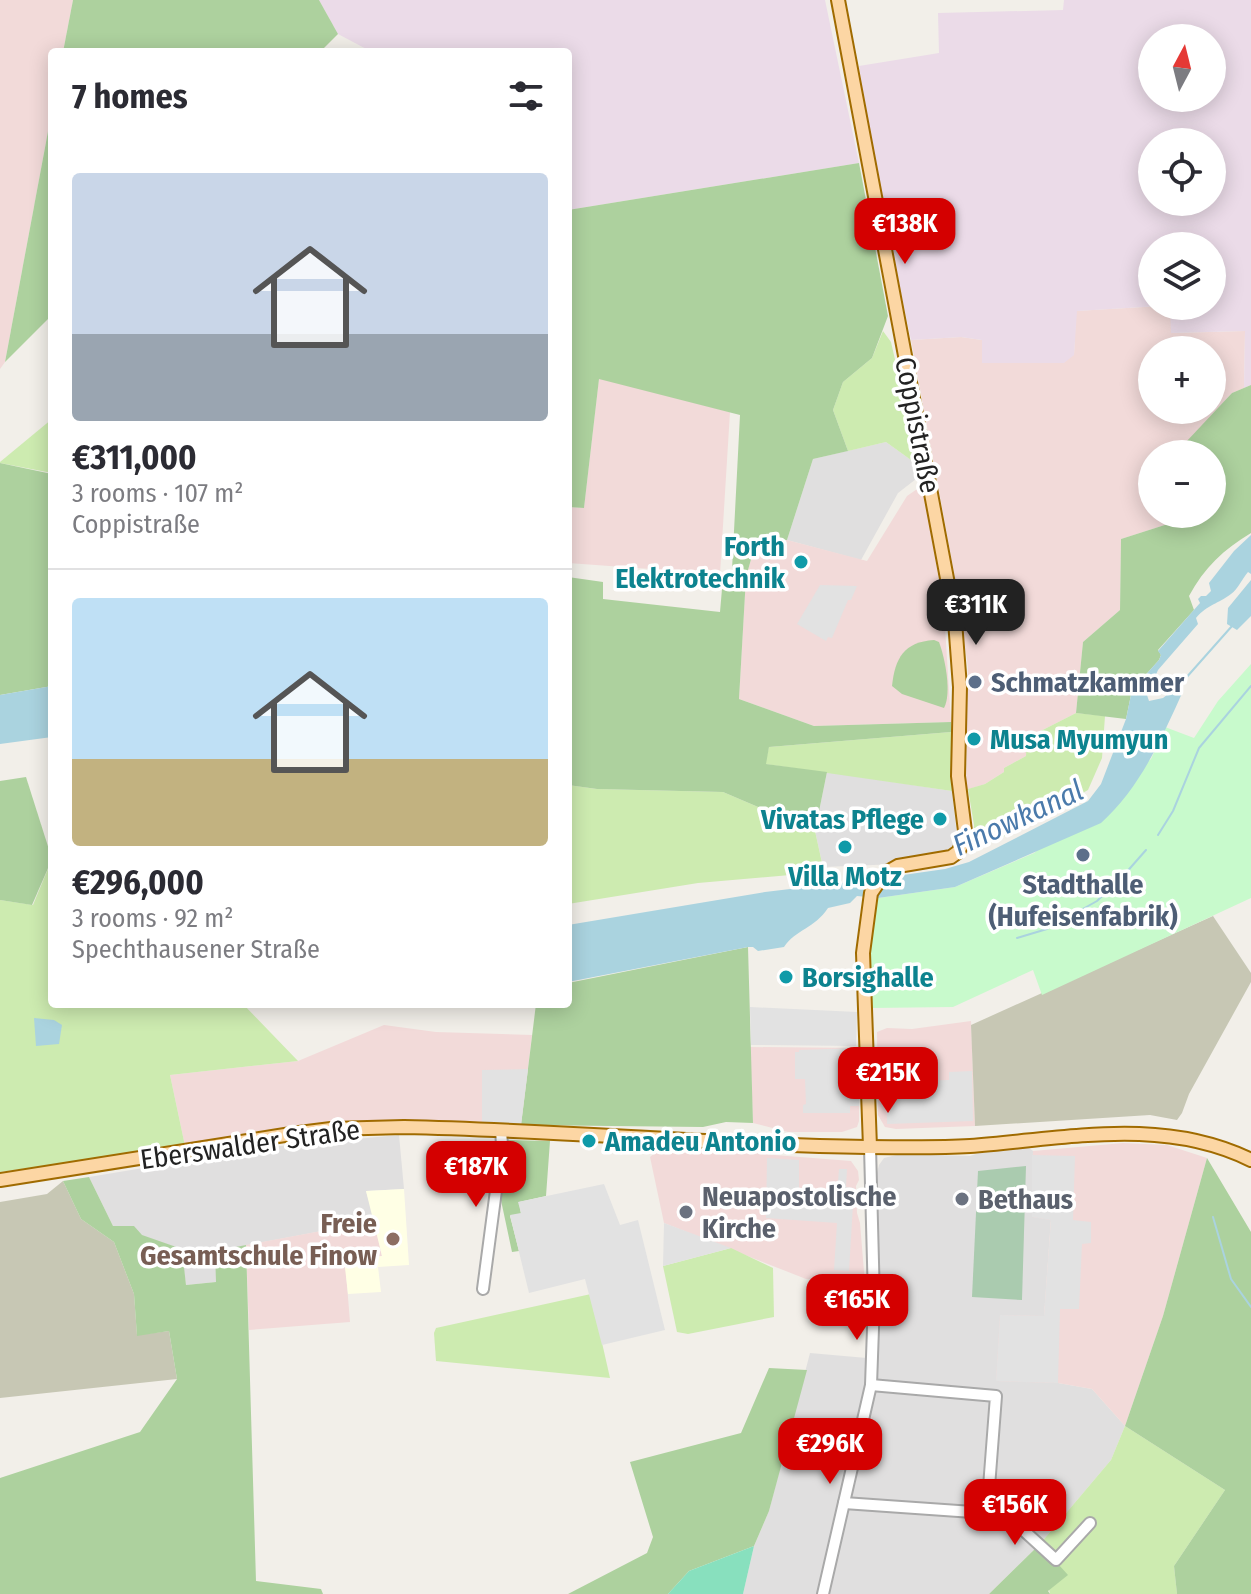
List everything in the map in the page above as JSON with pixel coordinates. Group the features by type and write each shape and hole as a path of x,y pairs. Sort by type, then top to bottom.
{"main road":[{"name":"Coppistraße","path":"838,0 955,621 960,687 958,776 965,831 958,852 942,860 898,866 884,874 871,893 863,953 870,1147"},
{"name":"Eberswalder Straße","path":"0,1180 331,1129 404,1127 870,1147 969,1146 1127,1133 1178,1136 1251,1160"}],"street":[{"path":"483,1289 502,1145 501,1130"},
{"path":"823,1594 871,1385 874,1300 870,1147"},
{"path":"871,1385 996,1396 987,1510"},
{"path":"844,1503 987,1510 1009,1517 1056,1560 1090,1523"}],"shaded area":[{"path":"0,0 73,0 64,48 48,48 48,131 5,362 0,369"},
{"path":"319,0 825,0 859,163 572,209 572,48 364,48 338,34"},
{"path":"1064,0 1251,0 1251,385 1244,388 1245,331 1171,333 1171,320 1226,320 1226,232 1138,232 1138,307 1077,311 1074,355 1064,363 982,363 982,340 961,337 911,340 873,160 859,66 939,53 938,13 1063,10"},
{"path":"1138,308 1138,320 1171,320 1172,333 1245,331 1244,388 1226,400 1226,336 1138,336 1138,424 1204,424 1189,440 1138,440 1138,528 1155,528 1121,539 1120,610 1083,642 1076,713 1027,738 1026,756 1004,768 1004,772 985,784 966,790 968,667 956,583 911,340 961,337 982,340 982,363 1074,355 1076,311"},
{"path":"599,378 730,412 720,574 572,563 572,507 584,508"},
{"path":"886,442 911,460 916,479 898,493 861,560 787,540 813,459"},
{"path":"923,485 944,611 951,722 814,726 739,699 746,576 757,541 787,540 867,561 907,496"},
{"path":"820,585 857,586 832,638 828,637 826,641 797,624"},
{"path":"827,772 952,791 957,836 953,845 948,851 898,864 823,867 815,831"},
{"path":"1213,916 1251,973 1251,982 1177,1120 1150,1115 975,1126 971,1025"},
{"path":"750,1007 857,1012 856,1046 751,1045"},
{"path":"971,1021 975,1126 885,1127 878,1115 877,1032 887,1028 912,1029"},
{"path":"384,1025 436,1032 532,1035 521,1125 384,1121 333,1123 185,1146 170,1075 298,1061"},
{"path":"750,1047 859,1048 857,1127 842,1132 788,1132 753,1123"},
{"path":"859,1048 859,1106 850,1106 850,1113 803,1113 803,1105 806,1104 805,1079 795,1079 795,1052"},
{"path":"528,1069 521,1125 482,1124 482,1070"},
{"path":"972,1071 973,1121 887,1124 886,1076 916,1075 917,1081 949,1080 949,1072"},
{"path":"399,1135 404,1189 366,1191 375,1221 216,1251 216,1282 186,1285 181,1249 113,1226 89,1177 270,1147"},
{"path":"1123,1143 1167,1145 1207,1158 1163,1316 1125,1426 1092,1389 1058,1383 996,1381 1000,1315 1044,1316 1051,1220 1032,1217 1033,1151"},
{"path":"663,1146 851,1161 858,1171 857,1213 865,1284 806,1279 664,1223 650,1157"},
{"path":"1028,1147 1033,1151 1032,1216 1051,1219 1044,1317 1058,1383 1092,1389 1125,1426 1111,1460 1040,1544 989,1594 743,1594 754,1546 769,1511 810,1353 878,1359 879,1165 884,1158 901,1154 970,1156 988,1150"},
{"path":"1032,1155 1075,1156 1073,1220 1091,1222 1091,1243 1082,1244 1079,1309 1060,1309 1058,1383 996,1381 1000,1315 1044,1316 1051,1220 1032,1217"},
{"path":"767,1158 799,1160 799,1192 837,1195 839,1169 847,1169 846,1187 854,1188 849,1271 834,1270 837,1223 766,1218"},
{"path":"1026,1166 1022,1300 972,1297 978,1171"},
{"path":"63,1181 81,1219 114,1242 134,1294 137,1335 169,1331 177,1379 0,1398 0,1202 47,1194"},
{"path":"604,1184 620,1225 638,1220 665,1330 602,1345 585,1279 529,1293 510,1215 521,1213 518,1202"},
{"name":"Freie Gesamtschule Finow","path":"404,1189 409,1265 378,1267 381,1292 348,1294 344,1259 382,1256 366,1191"},
{"path":"375,1221 382,1257 345,1260 350,1322 249,1330 246,1245"},
{"path":"664,1223 731,1248 663,1266"}],"green space":[{"path":"73,0 319,0 338,34 324,48 64,48"},
{"path":"48,131 48,319 5,362"},
{"path":"859,163 888,316 872,358 843,382 833,410 848,451 813,459 787,540 756,542 746,577 739,699 814,726 951,722 951,732 769,747 766,764 827,772 815,831 723,792 572,786 572,578 603,582 603,599 720,612 722,589 731,589 740,415 599,379 584,508 572,507 572,209"},
{"path":"883,331 891,342 917,456 911,460 886,442 848,451 833,410 843,382 872,358"},
{"path":"1251,385 1251,533 1216,560 1201,577 1189,596 1194,610 1158,650 1161,655 1159,660 1132,690 1126,719 1076,713 1083,642 1120,610 1121,539 1155,528 1226,528 1226,440 1188,440 1203,424 1226,424 1226,399 1232,393"},
{"path":"48,422 48,472 0,462"},
{"path":"0,463 48,473 48,687 0,695"},
{"path":"934,640 939,642 947,675 944,708 902,694 892,686 903,653 915,644"},
{"path":"1251,664 1251,898 1042,995 1033,970 953,1007 871,1008 871,933 878,898 955,887 1034,853 1151,759 1165,727 1194,738 1218,701"},
{"path":"1076,713 1105,716 1102,758 1088,790 973,851 974,825 968,789 985,784 1004,772 1004,768 1026,756 1027,738"},
{"path":"951,732 952,791 765,764 769,747"},
{"path":"26,777 48,846 48,868 32,905 0,900 0,781"},
{"path":"572,786 723,792 815,831 824,872 698,883 572,903"},
{"path":"48,869 48,1008 247,1008 298,1061 170,1075 185,1146 0,1172 0,900 33,905"},
{"path":"748,947 753,1123 726,1122 703,1127 521,1125 536,1008 572,1008 572,982"},
{"path":"508,1140 550,1141 546,1196 519,1202 521,1214 510,1216 519,1251 512,1252 499,1191"},
{"path":"1207,1158 1251,1232 1251,1594 1177,1594 1174,1566 1225,1490 1125,1426 1163,1316"},
{"path":"89,1177 113,1226 134,1226 142,1235 182,1249 186,1285 216,1282 215,1251 246,1245 256,1581 321,1589 323,1594 0,1594 0,1478 140,1432 177,1379 169,1331 137,1336 134,1294 114,1242 81,1219 63,1181"},
{"path":"731,1248 773,1268 774,1317 688,1334 677,1332 663,1266"},
{"path":"591,1294 610,1378 436,1361 436,1328"},
{"path":"769,1368 807,1370 769,1511 754,1546 689,1571 668,1594 568,1594 647,1553 653,1537 630,1462 741,1433"},
{"path":"1125,1426 1225,1490 1174,1566 1177,1594 1050,1594 1040,1544 1111,1460"},
{"path":"1040,1544 1068,1575 1048,1591 1050,1594 989,1594"},
{"path":"754,1546 743,1594 668,1594 689,1571"}],"water":[{"path":"1251,535 1251,574 1248,572 1231,594 1200,613 1196,618 1198,624 1158,670 1147,695 1149,701 1163,698 1176,688 1183,691 1139,778 1101,823 955,887 878,898 857,896 850,903 828,908 784,947 758,951 748,947 572,981 572,924 765,892 874,879 896,880 903,875 945,869 969,862 1088,801 1101,784 1126,719 1132,690 1159,660 1161,655 1158,651 1200,603 1198,599 1211,591 1209,583"},
{"path":"1251,580 1251,616 1237,630 1227,624 1228,608"},
{"path":"48,687 48,738 0,744 0,695"},
{"path":"34,1018 54,1020 62,1025 59,1044 36,1046"}],"waterway":[{"path":"1177,691 1232,626"},
{"path":"1158,835 1173,811 1199,748 1251,686"},
{"path":"1017,938 1047,929 1097,901 1146,850"},
{"path":"1213,1217 1231,1279 1251,1307"}],"place":[{"name":"Forth Elektrotechnik","path":"801,562"},
{"name":"Schmatzkammer","path":"975,682"},
{"name":"Musa Myumyun","path":"974,739"},
{"name":"Vivatas Pflege","path":"940,819"},
{"name":"Villa Motz","path":"845,847"},
{"name":"Stadthalle (Hufeisenfabrik)","path":"1083,855"},
{"name":"Borsighalle","path":"786,977"},
{"name":"Amadeu Antonio","path":"589,1141"},
{"name":"Bethaus","path":"962,1199"},
{"name":"Neuapostolische Kirche","path":"686,1212"},
{"name":"Freie Gesamtschule Finow","path":"393,1239"}],"water label":[{"name":"Finowkanal","path":"1018,818"}]}
